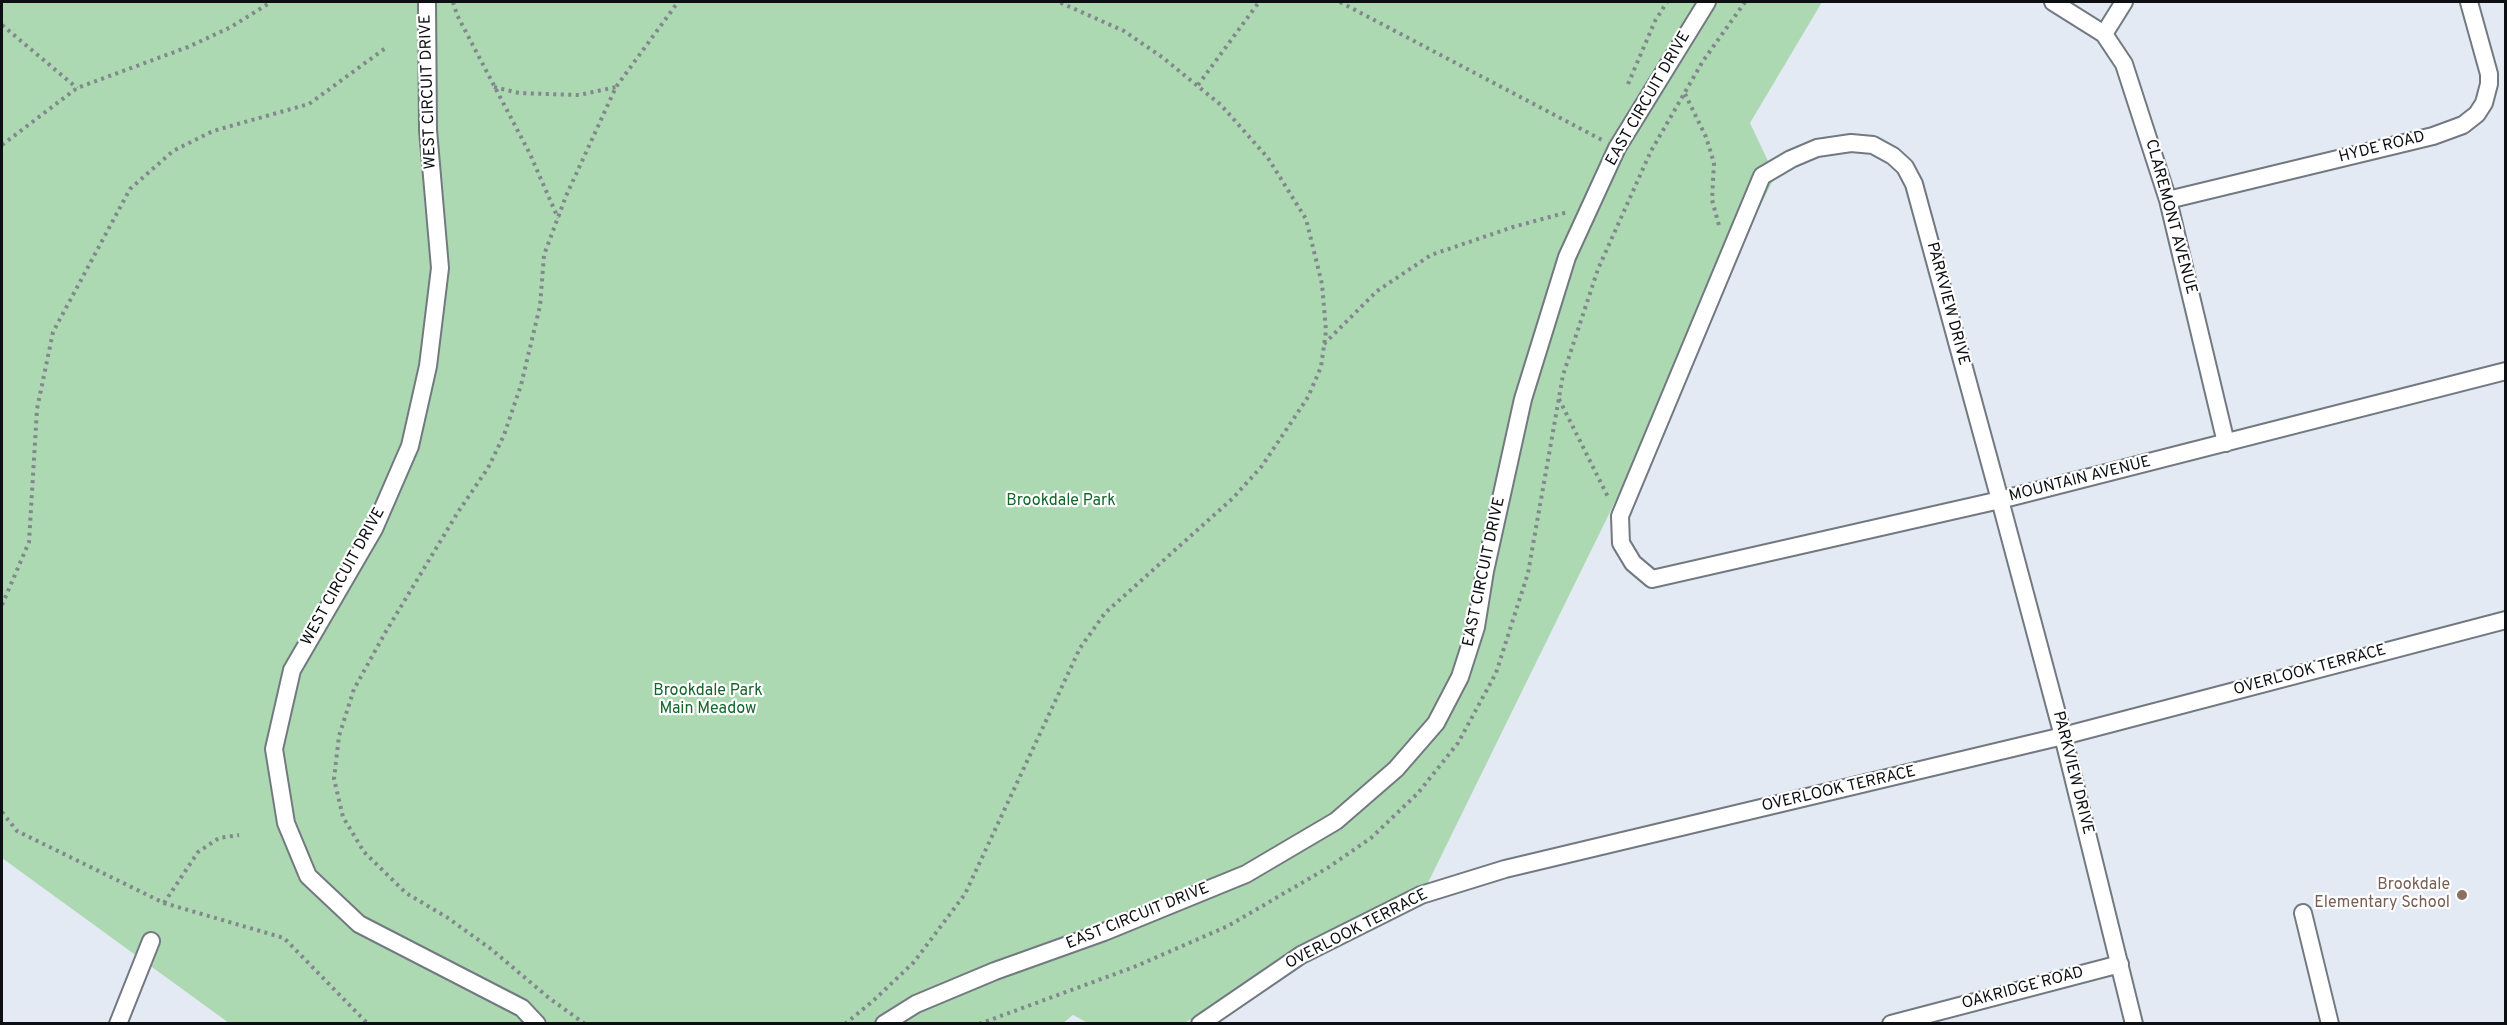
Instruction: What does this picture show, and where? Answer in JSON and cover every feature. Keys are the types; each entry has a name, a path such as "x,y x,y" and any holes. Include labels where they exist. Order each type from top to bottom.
{"street":[{"name":"WEST CIRCUIT DRIVE","path":"427,2 428,130 440,268 428,366 410,446 374,529 292,670 274,749 286,823 308,876 360,924 522,1008 537,1023"},
{"name":"EAST CIRCUIT DRIVE","path":"884,1023 916,1004 994,971 1104,932 1246,874 1336,821 1396,769 1437,723 1460,677 1476,627 1485,571 1523,399 1559,281 1617,148 1707,2"},
{"path":"2053,2 2104,34 2124,2"},
{"name":"HYDE ROAD","path":"2168,200 2433,136 2463,125 2477,114 2484,103 2489,84 2489,74 2469,2"},
{"name":"CLAREMONT AVENUE","path":"2104,34 2124,64 2168,200 2226,443"},
{"name":"PARKVIEW DRIVE","path":"1652,579 1633,563 1621,543 1620,516 1762,176 1791,159 1817,148 1851,143 1873,145 1893,156 1905,167 1914,184 2063,736 2134,1023"},
{"name":"MOUNTAIN AVENUE","path":"1652,579 2001,500 2505,372"},
{"name":"OVERLOOK TERRACE","path":"1200,1023 1301,955 1421,895 1505,869 2063,736 2505,620"},
{"path":"2303,913 2330,1023"},
{"path":"118,1023 151,941"},
{"name":"OAKRIDGE ROAD","path":"1891,1023 2120,964"}],"path":[{"path":"2,145 77,88 188,47 231,27 271,2"},
{"path":"453,2 457,15 530,154 558,218"},
{"path":"585,1023 549,998 483,943 448,918 406,893 364,852 343,817 334,779 339,736 354,689 391,623 488,468 504,435 523,374 540,306 544,255 558,218 616,87 678,2"},
{"path":"845,1023 873,1001 914,962 965,894 1080,648 1105,613 1233,498 1262,466 1308,397 1321,367 1326,331 1322,284 1306,219 1268,158 1221,105 1198,85 1124,31 1059,2"},
{"path":"1198,85 1259,2"},
{"path":"1340,2 1617,148"},
{"path":"1628,84 1655,21 1667,2"},
{"path":"979,1023 1134,967 1228,926 1329,867 1371,838 1418,793 1458,744 1496,673 1528,573 1558,398 1578,324 1598,269 1651,151 1703,61 1745,2"},
{"path":"2,25 77,88"},
{"path":"2,605 29,542 37,409 53,332 130,189 173,151 213,131 309,104 387,47"},
{"path":"494,87 519,93 579,95 616,87"},
{"path":"1684,93 1706,137 1714,163 1712,201 1725,240"},
{"path":"1324,344 1377,291 1431,255 1513,226 1560,213 1589,209"},
{"path":"1558,398 1608,498"},
{"path":"2,812 17,831 164,903 284,938 368,1023"},
{"path":"164,903 198,852 219,838 239,835"}],"green space":[{"name":"Brookdale Park","path":"2,2 1822,2 1750,123 1775,176 1417,905 1184,1023 1088,1023 1073,1015 1062,1024 229,1023 2,858"}],"place":[{"name":"Brookdale Elementary School","path":"2462,895"}],"park label":[{"name":"Brookdale Park Main Meadow","path":"708,701"}]}
